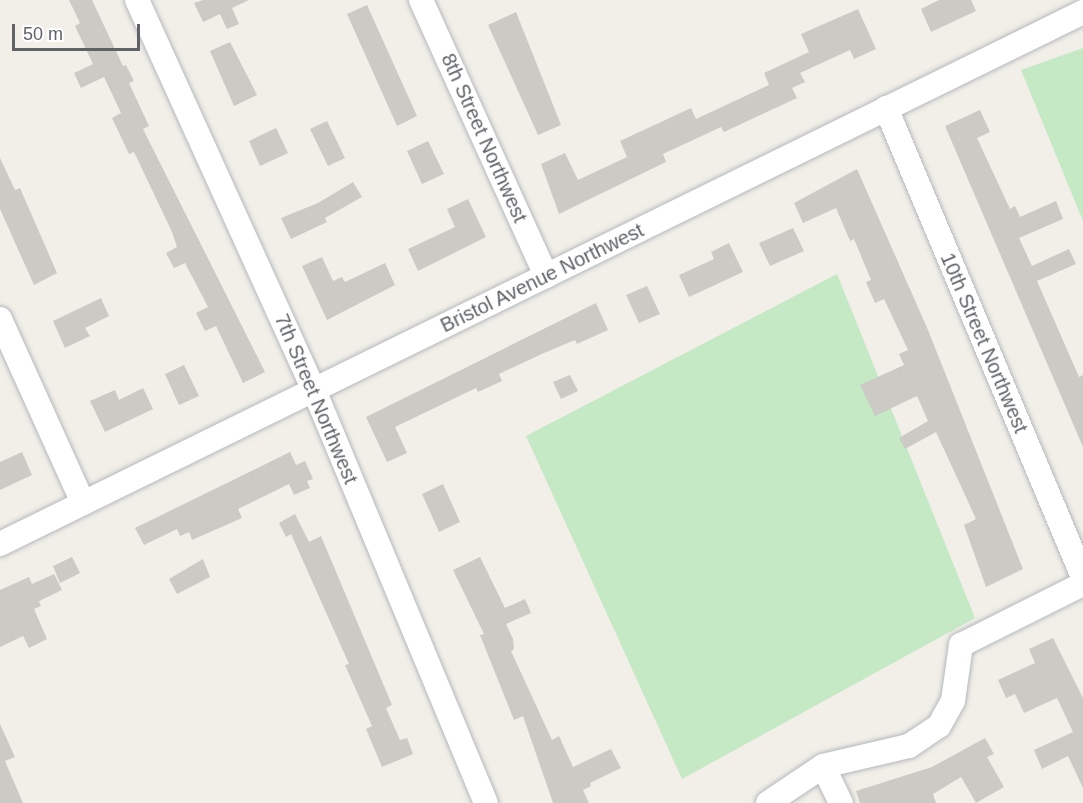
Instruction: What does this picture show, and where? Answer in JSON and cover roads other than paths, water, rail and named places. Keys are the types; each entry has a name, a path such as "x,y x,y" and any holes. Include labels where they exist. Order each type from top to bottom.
{"street":[{"name":"7th Street Northwest","path":"137,0 314,390 486,803"},
{"name":"8th Street Northwest","path":"421,0 546,276"},
{"name":"Bristol Avenue Northwest","path":"0,544 1083,12"},
{"name":"10th Street Northwest","path":"886,108 1083,578"},
{"path":"0,319 83,503"},
{"path":"768,803 824,766 909,746 939,726 953,701 961,645 1083,584"},
{"path":"824,766 842,803"}]}
